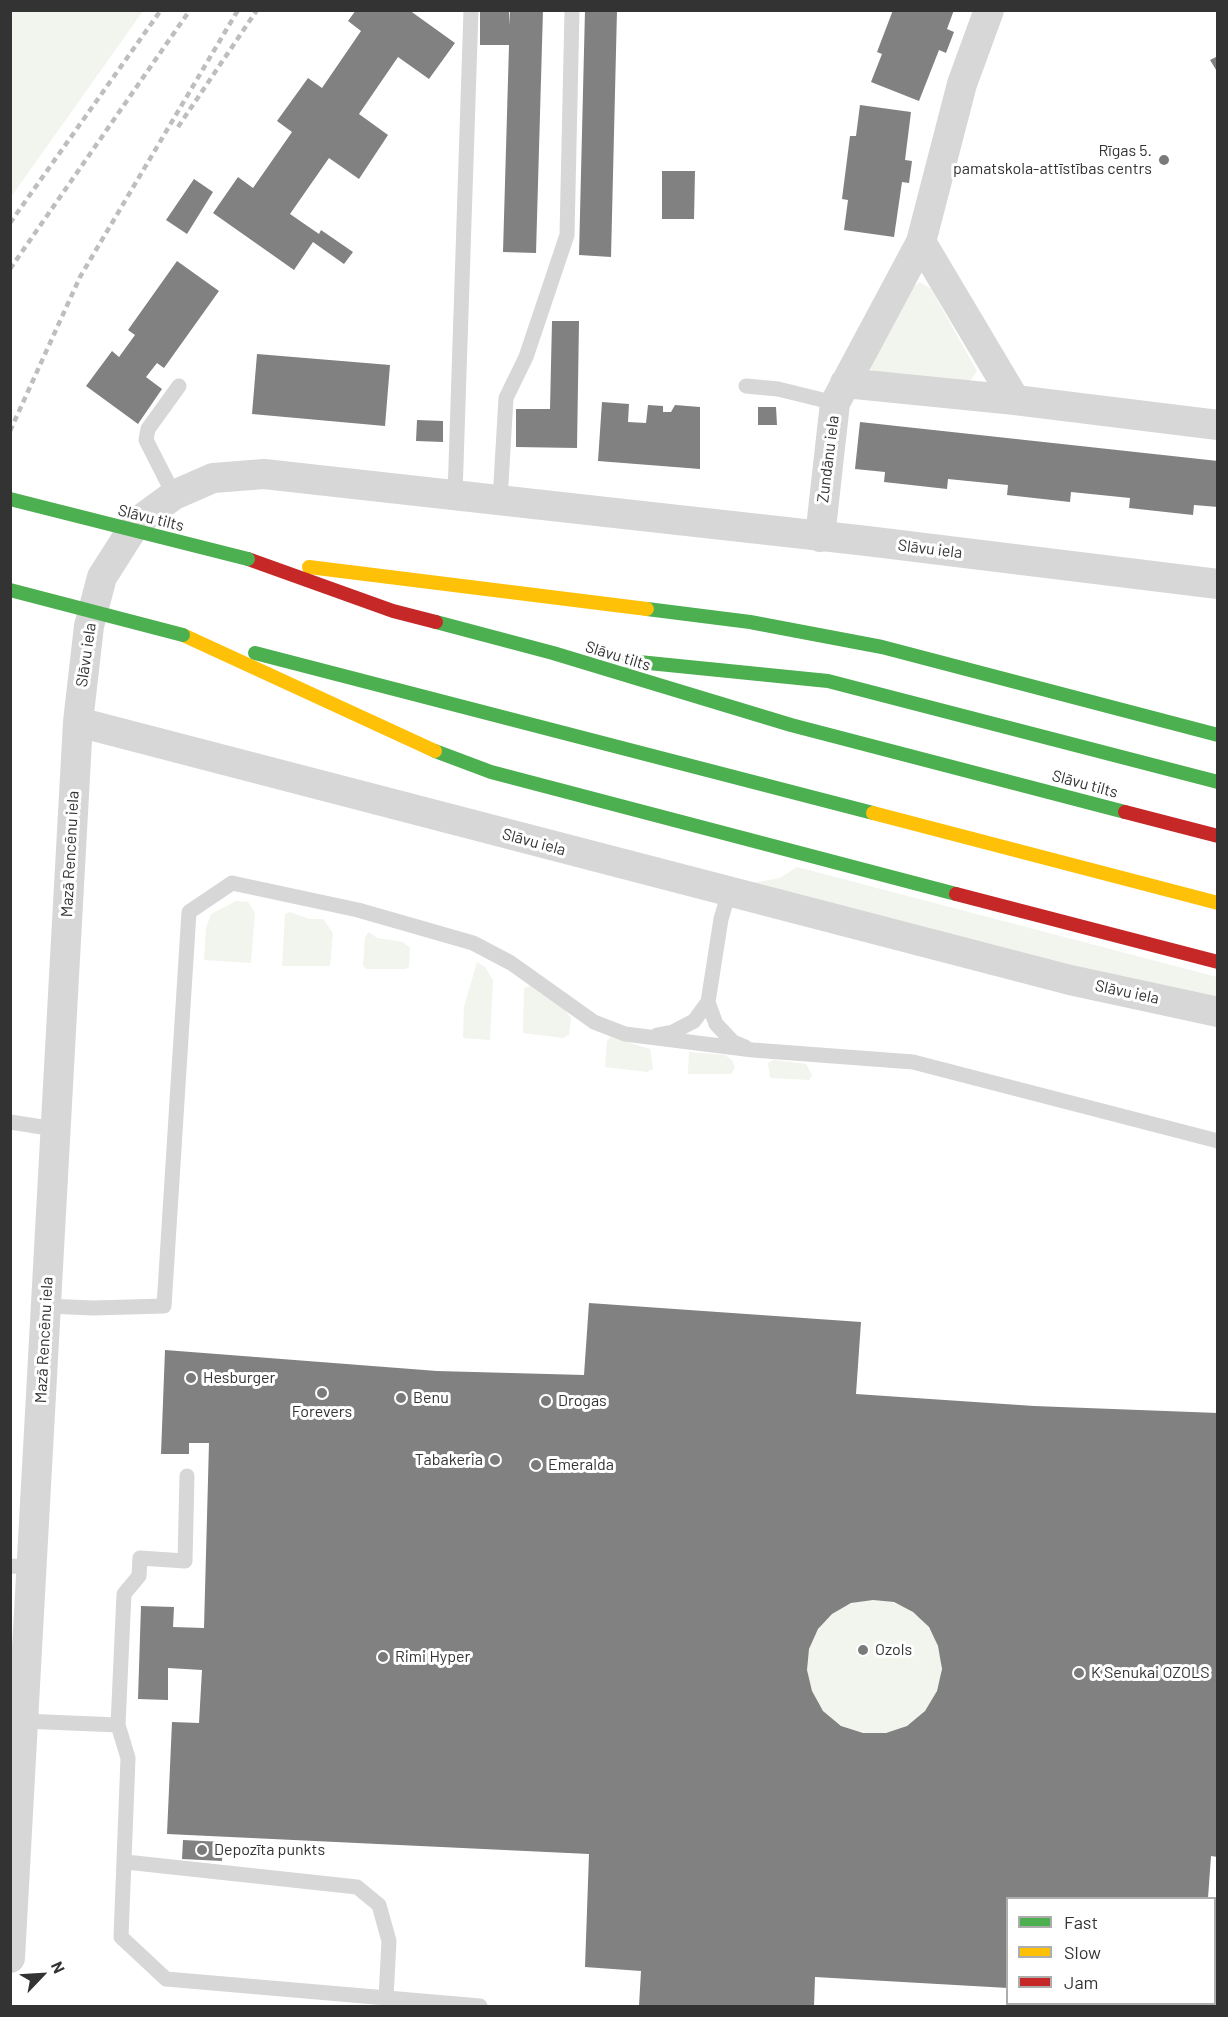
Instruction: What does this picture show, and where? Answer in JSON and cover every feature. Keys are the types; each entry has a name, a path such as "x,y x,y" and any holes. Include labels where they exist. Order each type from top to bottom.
{"highway":[{"name":"Slāvu tilts","path":"10,500 248,560 393,611 553,653 790,725 1218,836"},
{"path":"248,560 750,622 882,647 1218,735"},
{"path":"10,590 1218,903"},
{"path":"183,635 410,742 491,772 1218,962"},
{"path":"553,653 828,681 1218,782"}],"street":[{"path":"989,10 962,84 921,242 840,393 1015,400 1218,425"},
{"path":"921,242 1015,400"},
{"name":"Zundānu iela","path":"820,537 840,393"},
{"name":"Slāvu iela","path":"1218,584 264,474 213,478 174,495 136,522 102,577 89,626 78,722 1070,980 1218,1011"},
{"name":"Mazā Rencēnu iela","path":"10,1958 14,1817 24,1721 21,1567 47,1306 78,722"}],"lane":[{"path":"455,495 471,10"},
{"path":"500,500 506,398 526,357 567,235 572,10"},
{"path":"174,495 146,440 148,429 179,386"},
{"path":"746,386 840,393"},
{"path":"47,1306 164,1306 189,912 232,883 358,910 473,943 512,963 594,1022 607,1029 638,1038 753,1050 913,1062 1218,1141"},
{"path":"638,1038 673,1032 694,1021 708,1002 721,919 729,892"},
{"path":"708,1002 716,1024 733,1042 753,1050"},
{"path":"10,1122 55,1129"},
{"path":"187,1476 184,1561 140,1558 139,1576 124,1594 118,1725 128,1758 126,1862 121,1937 166,1979 480,2007"},
{"path":"24,1721 118,1725"},
{"path":"126,1862 357,1887 380,1905 388,1941 386,1998"}],"shaded area":[{"path":"10,11 143,11 11,197"},
{"path":"920,282 931,289 977,371 970,381 872,371 866,358 908,291"},
{"path":"797,867 1217,977 1217,999 1196,997 753,883 780,878"},
{"path":"236,901 248,902 255,913 251,963 204,960 206,928 211,914"},
{"path":"290,912 309,919 323,919 333,933 330,966 282,966 285,914"},
{"path":"369,932 377,938 403,942 410,948 409,967 405,969 367,969 363,966 365,937"},
{"path":"477,962 485,967 493,980 490,1040 463,1038 464,1007"},
{"path":"530,986 564,1009 571,1018 569,1035 563,1038 523,1033 524,988"},
{"path":"611,1037 650,1049 653,1069 647,1072 605,1067 607,1041"},
{"path":"689,1052 725,1055 732,1060 735,1068 731,1074 688,1074"},
{"path":"774,1060 806,1064 812,1075 809,1080 770,1078 768,1063"},
{"path":"874,1600 900,1605 921,1620 936,1641 941,1667 936,1693 921,1714 900,1729 874,1734 848,1729 827,1714 812,1693 807,1667 812,1641 827,1620 848,1605"}],"building":[{"path":"356,10 409,10 455,43 429,79 398,57 359,114 388,135 359,179 329,158 290,214 319,234 321,230 353,252 344,264 313,242 294,270 213,213 238,177 253,188 292,132 277,121 308,78 322,88 361,31 348,21"},
{"path":"480,10 509,10 510,26 510,10 543,10 536,253 503,252 509,45 480,45"},
{"path":"585,10 617,10 611,257 579,255"},
{"path":"893,10 954,10 947,29 954,32 946,53 939,50 919,101 871,82 882,54 877,52"},
{"path":"1218,56 1218,73 1210,60"},
{"path":"860,105 911,112 905,160 912,161 909,183 902,182 894,237 844,230 848,200 842,199 850,136 856,136"},
{"path":"662,171 695,171 694,219 662,219"},
{"path":"194,179 213,192 187,234 166,220"},
{"path":"177,261 219,291 164,368 157,363 146,377 162,389 138,424 86,386 112,351 119,357 135,335 128,330"},
{"path":"552,321 579,321 577,448 516,447 516,409 550,409"},
{"path":"257,354 390,365 385,426 252,414"},
{"path":"602,402 629,404 628,422 646,423 648,405 663,406 663,412 671,412 675,405 700,407 700,469 598,461"},
{"path":"758,407 776,407 777,425 758,425"},
{"path":"417,420 443,421 443,442 416,441"},
{"path":"860,422 1218,461 1218,507 1194,505 1193,515 1129,508 1130,498 1071,492 1070,502 1007,495 1008,485 948,479 947,489 884,482 885,472 855,469"},
{"path":"589,1303 861,1322 856,1394 1034,1406 1218,1413 1218,1857 1211,1856 1208,1897 1006,1897 1006,1988 815,1977 814,2006 639,2006 641,1971 585,1967 589,1854 167,1834 172,1722 199,1723 202,1670 168,1668 168,1700 138,1699 141,1606 174,1607 173,1627 204,1628 209,1443 189,1443 189,1454 161,1454 165,1350 437,1371 584,1375","holes":["873,1600 894,1602 913,1612 929,1627 938,1646 942,1669 937,1691 925,1711 907,1726 886,1733 863,1733 841,1726 823,1711 812,1691 807,1670 809,1649 818,1629 832,1614 851,1603"]},
{"name":"Depozīta punkts","path":"183,1840 223,1842 222,1861 182,1859"}],"railway":[{"path":"10,223 161,10"},
{"path":"10,269 190,10"},
{"path":"10,431 80,277 238,10"},
{"path":"178,127 257,10"}],"traffic: fast":[{"path":"10,499 248,559"},
{"path":"10,590 183,635"},
{"path":"647,609 750,622 882,647 1218,735"},
{"path":"436,622 553,653 791,725 1125,812"},
{"path":"255,653 873,813"},
{"path":"629,661 828,681 1218,782"},
{"path":"435,751 491,772 956,894"}],"traffic: slow":[{"path":"309,567 647,609"},
{"path":"183,635 435,751"},
{"path":"873,813 1218,903"}],"traffic: jam":[{"path":"248,559 393,611 436,622"},
{"path":"1125,812 1218,836"},
{"path":"956,894 1218,962"}],"place":[{"name":"Rīgas 5. pamatskola-attīstības centrs","path":"1164,160"},
{"name":"Hesburger","path":"191,1378"},
{"name":"Forevers","path":"322,1393"},
{"name":"Benu","path":"401,1398"},
{"name":"Drogas","path":"546,1401"},
{"name":"Tabakeria","path":"495,1460"},
{"name":"Emeralda","path":"536,1465"},
{"name":"Ozols","path":"863,1650"},
{"name":"Rimi Hyper","path":"383,1657"},
{"name":"K Senukai OZOLS","path":"1079,1673"},
{"name":"Depozīta punkts","path":"202,1850"}]}
